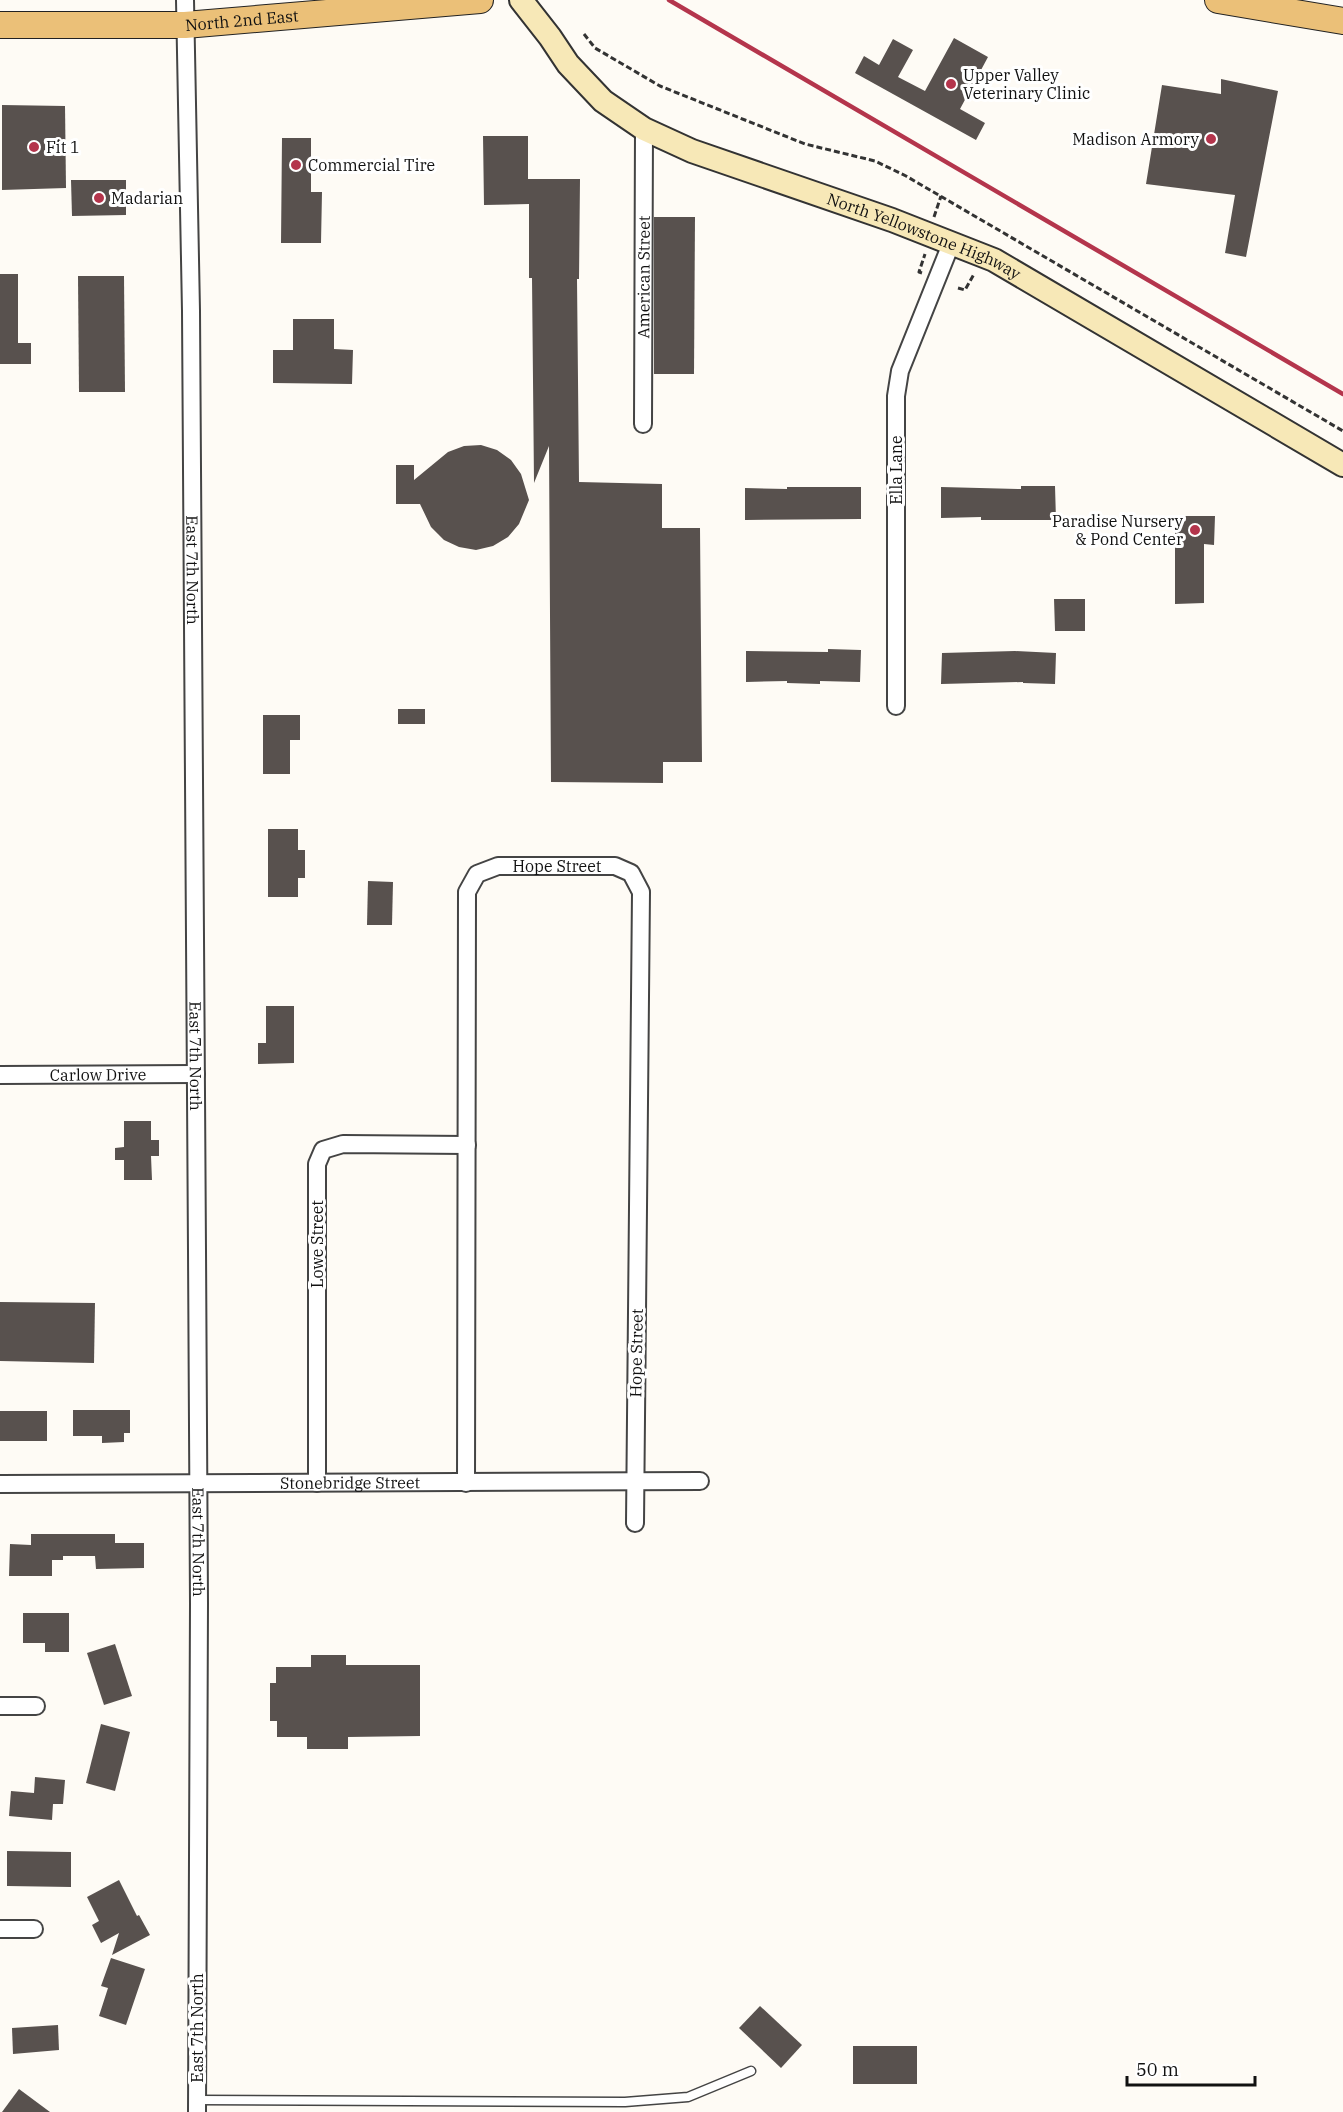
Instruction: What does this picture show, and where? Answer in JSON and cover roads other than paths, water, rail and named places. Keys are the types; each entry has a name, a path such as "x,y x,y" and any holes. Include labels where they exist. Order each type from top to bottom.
{"main road":[{"name":"North 2nd East","path":"0,25 185,13 480,0"},
{"name":"North Yellowstone Highway","path":"522,0 568,64 603,101 644,129 692,150 892,220 994,260 1343,465"},
{"path":"1218,0 1343,21"}],"street":[{"name":"East 7th North","path":"185,13 191,322 196,1074 197,2106"},
{"name":"American Street","path":"643,424 644,129"},
{"name":"Ella Lane","path":"896,706 896,396 900,371 951,244"},
{"name":"Hope Street","path":"466,1483 467,892 477,874 498,867 615,867 631,873 641,892 635,1524"},
{"name":"Carlow Drive","path":"0,1075 196,1074"},
{"name":"Lowe Street","path":"317,1484 317,1164 323,1150 343,1144 467,1145"},
{"name":"Stonebridge Street","path":"0,1484 700,1481"},
{"path":"0,1706 36,1706"},
{"path":"0,1929 34,1929"}],"lane":[{"path":"197,2106 665,2100 688,2097 751,2071"}],"railway":[{"path":"669,0 1343,394"}],"place":[{"name":"Upper Valley Veterinary Clinic","path":"951,84"},
{"name":"Madison Armory","path":"1211,139"},
{"name":"Fit 1","path":"34,147"},
{"name":"Commercial Tire","path":"296,165"},
{"name":"Madarian","path":"99,198"},
{"name":"Paradise Nursery & Pond Center","path":"1195,530"}]}
